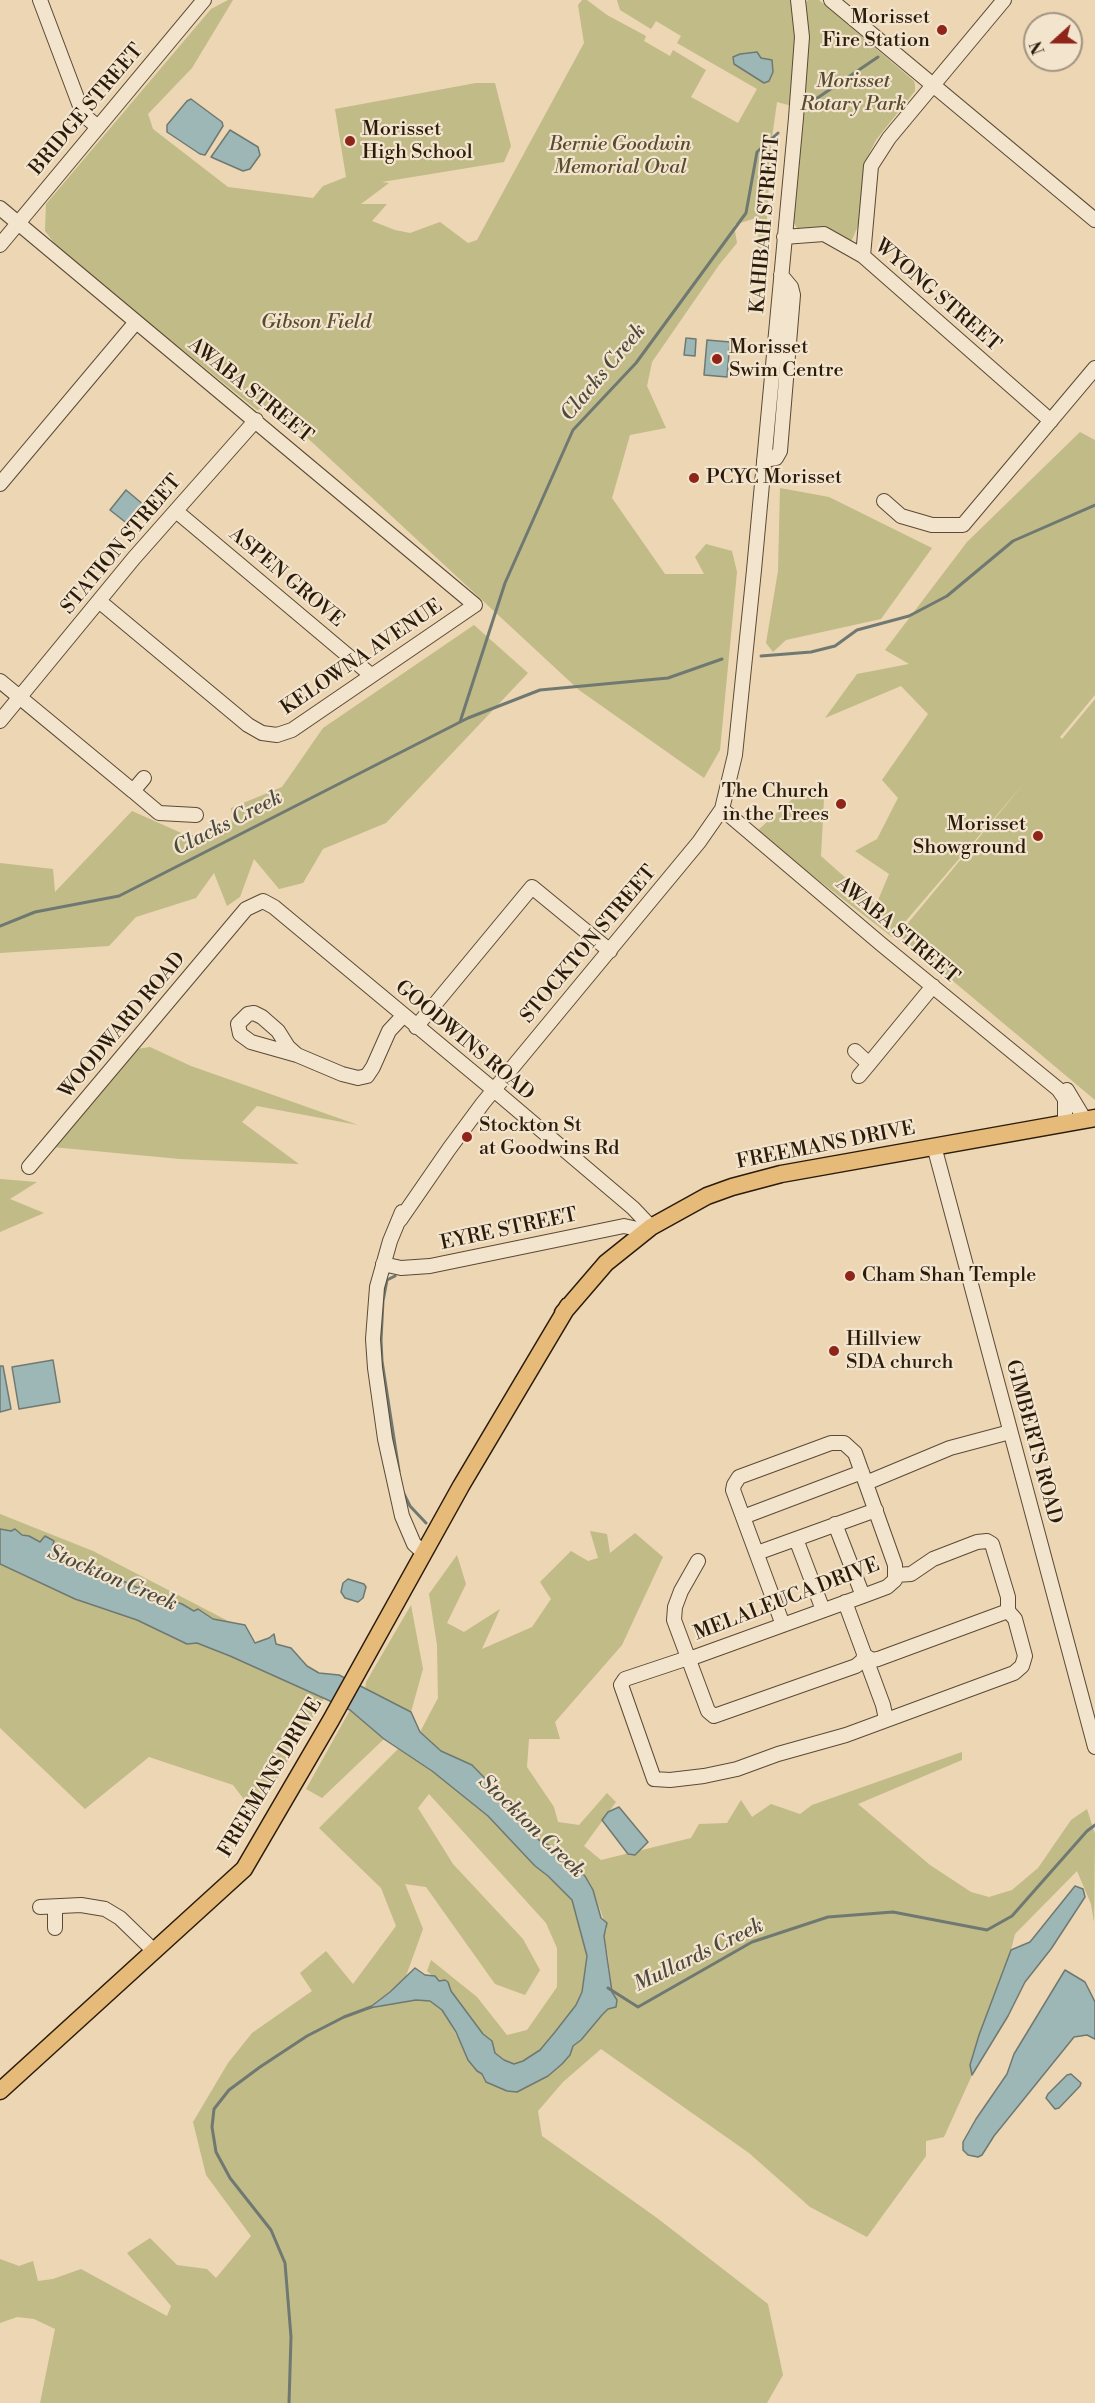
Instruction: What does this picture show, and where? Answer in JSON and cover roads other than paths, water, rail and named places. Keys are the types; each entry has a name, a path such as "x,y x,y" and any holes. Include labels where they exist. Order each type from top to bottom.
{"main road":[{"name":"FREEMANS DRIVE","path":"0,2091 244,1869 331,1720 424,1553 519,1375 568,1306 606,1263 646,1231 707,1196 754,1180 1090,1119"}],"street":[{"path":"40,0 80,106 87,117 99,127"},
{"name":"BRIDGE STREET","path":"0,245 204,0"},
{"name":"KAHIBAH STREET","path":"722,809 735,755 764,460 802,37 798,0"},
{"path":"831,0 1095,220"},
{"path":"863,256 871,166 889,138 1004,0"},
{"name":"AWABA STREET","path":"0,208 475,605"},
{"name":"WYONG STREET","path":"784,237 824,234 863,256 1051,421"},
{"path":"0,484 136,322"},
{"path":"884,501 901,516 932,525 963,525 1095,368"},
{"name":"STATION STREET","path":"0,721 99,601 256,420"},
{"name":"ASPEN GROVE","path":"176,511 371,675"},
{"name":"KELOWNA AVENUE","path":"99,601 248,726 262,733 277,735 292,730 475,605"},
{"path":"0,681 159,813 196,815"},
{"path":"133,792 144,778"},
{"name":"AWABA STREET","path":"722,809 1049,1081 1065,1099 1065,1123"},
{"name":"STOCKTON STREET","path":"424,1553 414,1544 402,1516 378,1397 373,1339 374,1306 383,1264 400,1220 483,1103 699,842 722,809"},
{"path":"416,1027 532,887 610,951"},
{"name":"GOODWINS ROAD","path":"246,909 263,901 274,907 633,1208 646,1231"},
{"name":"WOODWARD ROAD","path":"29,1167 246,909"},
{"path":"859,1076 933,986"},
{"path":"297,1055 342,1074 358,1078 367,1076 389,1031 402,1016"},
{"path":"855,1051 869,1064"},
{"name":"AWABA STREET","path":"1049,1081 1070,1092 1076,1108 1090,1119"},
{"name":"GIMBERTS ROAD","path":"934,1146 1095,1747"},
{"name":"EYRE STREET","path":"383,1264 401,1268 430,1266 624,1226 646,1231"},
{"path":"743,1517 950,1448 1010,1432"},
{"path":"783,1625 733,1490 739,1477 831,1443 844,1443 853,1449 895,1565 896,1575"},
{"path":"757,1553 876,1510"},
{"path":"836,1524 862,1596"},
{"path":"796,1539 823,1610"},
{"name":"MELALEUCA DRIVE","path":"886,1719 846,1735 721,1773 670,1780 654,1779 621,1685 625,1679 689,1659 887,1587 895,1580 896,1575 911,1574 933,1559 987,1541 995,1548 1008,1597 1008,1611"},
{"path":"698,1561 681,1591 674,1615 708,1711 714,1716 856,1666 864,1655"},
{"path":"844,1602 864,1655 883,1705 886,1719 1014,1673 1022,1666 1024,1656 1015,1620 1008,1611 878,1659 872,1660 864,1655"},
{"path":"40,1907 81,1905 105,1909 120,1918 154,1951"},
{"path":"55,1907 55,1928"}],"water":[{"path":"757,52 761,58 772,60 773,72 769,81 764,83 734,64 733,57"},
{"path":"191,99 222,122 223,126 205,155 167,132 167,125"},
{"path":"230,130 258,147 260,155 250,169 243,171 211,157"},
{"path":"686,338 696,339 695,356 684,355"},
{"name":"Morisset Swim Centre","path":"707,340 730,342 727,377 704,375"},
{"path":"126,490 145,506 129,525 110,510"},
{"path":"53,1360 60,1402 19,1409 12,1367"},
{"path":"0,1366 3,1366 11,1409 0,1412"},
{"name":"Stockton Creek","path":"0,1529 11,1531 15,1529 22,1535 40,1542 45,1536 54,1541 52,1548 70,1561 86,1566 89,1570 100,1568 103,1578 109,1585 121,1580 138,1588 144,1583 147,1594 163,1603 173,1601 194,1611 198,1609 213,1619 245,1625 255,1643 274,1634 276,1644 291,1648 307,1666 319,1673 339,1675 411,1712 420,1732 441,1751 472,1765 512,1806 539,1840 550,1846 585,1876 593,1890 601,1918 607,1923 604,1936 612,1992 617,2000 616,2007 608,2009 602,2015 573,2046 570,2055 562,2064 548,2076 517,2092 507,2091 486,2082 482,2074 468,2060 456,2032 442,2010 430,2001 416,2000 369,2008 415,1968 425,1975 435,1976 439,1981 448,1982 451,1991 483,2034 492,2041 495,2053 514,2064 523,2061 540,2050 576,2005 582,1992 587,1956 572,1900 535,1866 488,1816 432,1771 384,1739 350,1710 230,1656 197,1643 187,1644 137,1620 75,1599 0,1564"},
{"path":"348,1579 364,1584 366,1587 363,1598 358,1602 345,1598 341,1592 343,1583"},
{"path":"619,1807 648,1842 635,1855 628,1854 602,1820 608,1812"},
{"path":"1075,1886 1083,1889 1085,1897 1051,1949 1025,1982 1008,2016 972,2075 970,2065 979,2035 1011,1950 1030,1942"},
{"path":"1065,1970 1085,1982 1095,2002 1095,2039 1087,2035 1074,2037 994,2136 982,2155 978,2157 968,2155 963,2150 963,2142 1007,2074 1014,2054"},
{"path":"1071,2074 1081,2083 1080,2086 1059,2108 1055,2109 1046,2098 1067,2075"}],"waterway":[{"name":"Clacks Creek","path":"807,105 878,57"},
{"name":"Clacks Creek","path":"460,722 505,583 573,430 636,363 746,213 757,152 778,133"},
{"name":"Clacks Creek","path":"761,656 811,652 835,646 857,630 909,616 947,596 1013,541 1095,505"},
{"name":"Clacks Creek","path":"0,926 35,912 119,896 468,718 540,690 668,678 722,659"},
{"path":"395,1276 387,1280 383,1301 381,1340 382,1361 399,1471"},
{"path":"403,1492 410,1506 426,1523"},
{"name":"Mullards Creek","path":"608,1988 638,2007 752,1942 828,1917 893,1912 987,1930 1012,1916 1087,1831 1095,1825"},
{"name":"Stockton Creek","path":"289,2403 291,2337 285,2263 271,2230 230,2178 216,2152 212,2127 214,2109 229,2090 307,2036 344,2017 371,2007"}],"place":[{"name":"Morisset Fire Station","path":"942,30"},
{"name":"Morisset High School","path":"350,141"},
{"name":"Morisset Swim Centre","path":"717,359"},
{"name":"PCYC Morisset","path":"694,478"},
{"name":"The Church in the Trees","path":"841,804"},
{"name":"Morisset Showground","path":"1038,836"},
{"name":"Stockton St at Goodwins Rd","path":"467,1137"},
{"name":"Cham Shan Temple","path":"850,1276"},
{"name":"Hillview SDA church","path":"834,1351"}],"park label":[{"name":"Morisset Rotary Park","path":"853,94"},
{"name":"Bernie Goodwin Memorial Oval","path":"620,156"},
{"name":"Gibson Field","path":"316,323"}]}
